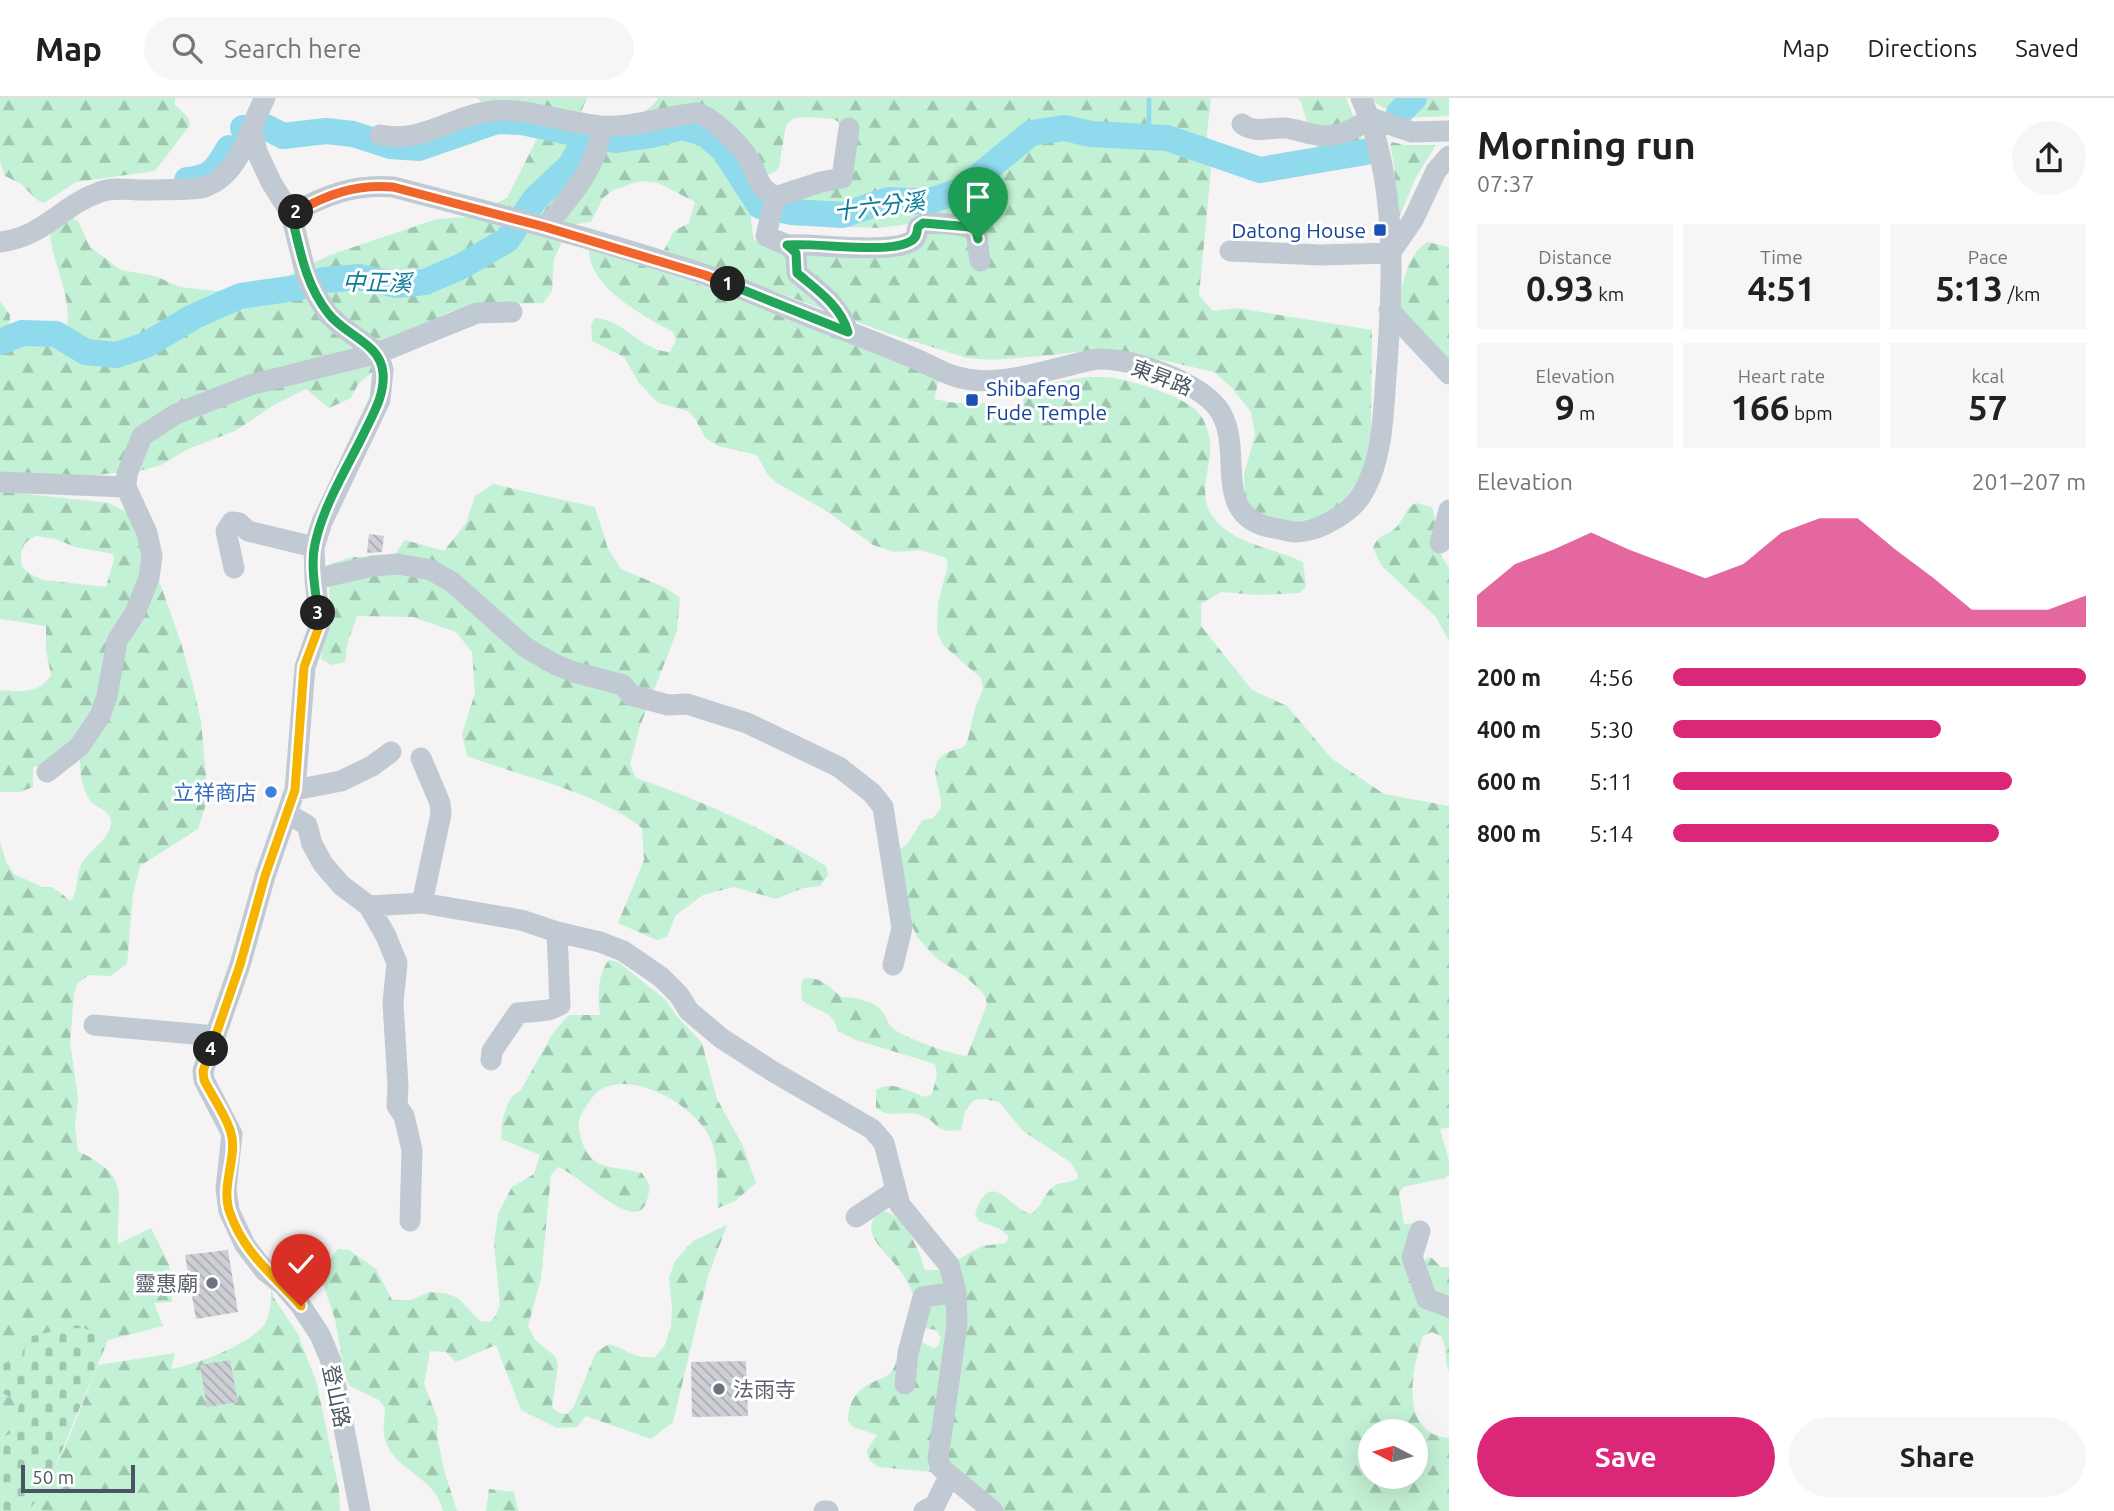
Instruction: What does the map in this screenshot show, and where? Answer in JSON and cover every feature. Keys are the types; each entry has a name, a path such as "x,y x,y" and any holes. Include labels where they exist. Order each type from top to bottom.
{"street":[{"name":"東昇路","path":"291,214 349,188 370,185 393,187 545,227 705,275 953,376 988,381 1023,377 1100,359 1140,365 1189,385 1208,397 1222,414 1228,434 1233,493 1239,508 1249,519 1264,527 1297,532 1346,514 1364,493 1379,455 1389,310 1387,190 1371,118 1361,98"},
{"path":"380,135 398,138 417,135 491,111 535,113 601,126 652,122 697,113 715,122 749,159 762,189 775,197 842,178 849,128"},
{"path":"259,113 257,152 291,214 310,283 334,320 378,353"},
{"path":"0,242 40,230 73,206 104,190 206,187 233,165 259,113"},
{"path":"1242,124 1250,130 1286,128 1321,136 1340,134 1371,118 1412,132 1449,131"},
{"path":"545,227 577,189 601,138 601,126"},
{"path":"1230,251 1320,255 1390,253 1413,220 1436,170 1449,156"},
{"path":"775,197 766,236 787,245 796,253 797,273 844,317 848,332"},
{"path":"787,245 835,248 899,245 912,241 916,237 918,227 923,223 970,227 976,231 980,261"},
{"path":"1389,310 1449,374"},
{"path":"47,772 79,747 100,716 107,695 117,641 135,613 149,578 152,556 147,533 126,487 127,474 142,436 176,414 250,385 378,353 477,313 512,312"},
{"name":"登山路","path":"360,1511 331,1361 320,1335 301,1306 283,1285 265,1271 246,1245 229,1211 226,1189 232,1134 204,1080 203,1071 240,965 265,876 295,790 304,667 320,624 314,547 322,522 380,400 383,370 378,353"},
{"path":"0,482 126,487"},
{"path":"1440,542 1449,510"},
{"path":"234,568 226,531 232,522 239,523 248,531 314,547"},
{"path":"315,579 385,565 398,564 431,570 452,582 524,647 556,665 623,685 631,695 668,705 687,704 747,723 839,767 872,793 883,807 902,928 893,965"},
{"path":"295,790 341,781 372,766 391,752"},
{"path":"421,758 440,803 441,814 422,903"},
{"path":"288,814 307,825 312,844 323,864 341,885 369,906 397,963 393,1003 397,1106 404,1116 412,1150 410,1222"},
{"path":"369,906 422,903 521,920 623,951 661,977 679,995 689,1011 721,1038 872,1129 884,1143 900,1205 949,1265 956,1292 957,1325 937,1458 949,1477 993,1511"},
{"path":"491,1060 492,1051 518,1013 549,1010 560,1005 558,932"},
{"path":"94,1025 216,1036"},
{"path":"856,1217 895,1191"},
{"path":"1420,1231 1412,1257 1427,1299 1449,1307"},
{"path":"905,1384 908,1353 923,1297 956,1292"},
{"path":"924,1511 935,1506 949,1477"}],"green space":[{"path":"0,98 175,98 175,105 188,117 190,125 155,171 76,182 44,203 37,200 21,184 5,176 0,162"},
{"path":"477,98 587,98 581,112 579,129 634,116 653,105 658,98 1211,98 1207,134 1211,170 1199,295 1213,311 1237,308 1372,330 1371,432 1360,487 1344,506 1321,516 1296,522 1272,521 1254,512 1245,497 1244,474 1255,435 1251,412 1232,388 1214,372 1122,351 1099,349 992,360 967,358 890,334 664,250 674,231 689,223 695,202 658,183 640,181 613,190 603,198 591,222 570,225 554,259 552,291 543,303 477,305 449,312 427,324 410,352 385,362 358,384 351,398 329,408 306,389 274,405 235,431 188,449 161,465 143,470 66,478 0,472 0,301 10,315 9,331 35,322 57,329 67,328 67,303 50,232 70,217 78,221 90,247 121,270 155,276 180,287 216,291 275,282 330,255 437,219 468,217 507,198 541,131 491,111","holes":["794,118 833,119 839,122 843,134 835,175 790,180 782,195 783,222 792,225 878,228 909,224 906,238 764,246 754,240 751,206 760,182 779,167 786,125"]},
{"path":"1297,98 1346,98 1363,140 1361,145 1331,150 1318,149 1312,139 1301,102"},
{"path":"1368,98 1449,98 1449,116 1401,118"},
{"path":"1392,142 1405,145 1436,145 1415,179 1400,216 1390,145"},
{"path":"1427,242 1449,247 1449,363 1398,309 1409,263"},
{"path":"589,250 678,277 766,309 939,379 934,399 955,403 988,403 995,419 1024,411 1023,391 1072,379 1112,378 1166,393 1197,411 1205,424 1210,450 1205,490 1208,509 1214,518 1233,535 1303,562 1306,586 1300,593 1258,595 1221,592 1201,604 1201,626 1252,690 1287,706 1332,759 1384,794 1449,806 1449,1127 1440,1129 1449,1161 1449,1174 1445,1178 1403,1187 1399,1193 1404,1224 1416,1223 1420,1251 1425,1261 1432,1258 1441,1267 1449,1267 1449,1372 1441,1336 1432,1332 1423,1336 1413,1381 1415,1413 1418,1419 1358,1419 1358,1489 1428,1489 1428,1430 1449,1438 1449,1511 988,1511 945,1473 877,1467 869,1459 867,1450 877,1435 853,1427 848,1421 854,1397 867,1385 886,1377 892,1371 901,1339 908,1336 934,1348 938,1346 941,1338 936,1330 924,1328 906,1279 872,1234 871,1226 876,1215 879,1212 887,1212 900,1221 920,1254 925,1270 940,1270 982,1246 1006,1243 1009,1237 1000,1229 979,1221 975,1214 981,1200 988,1193 994,1191 1001,1194 1031,1214 1054,1186 1077,1179 1078,1174 1070,1162 1023,1131 999,1102 974,1100 965,1111 961,1130 952,1131 941,1129 920,1115 892,1114 876,1108 876,1090 882,1087 900,1088 925,1097 932,1094 937,1075 935,1064 856,1040 838,1031 828,1014 802,1000 803,979 820,980 842,997 875,1005 883,1012 891,1026 902,1034 930,1046 967,1056 987,1004 984,994 966,977 937,959 917,937 907,913 896,852 907,844 923,820 933,818 941,808 935,770 937,763 941,757 964,747 983,689 981,678 943,645 937,631 938,603 948,565 946,558 921,550 895,552 873,545 828,512 777,483 767,474 757,455 718,446 705,438 688,411 658,403 639,383 624,357 592,341 591,324 595,318 606,320 650,347 670,352 676,340 673,332 620,299 598,277 591,264"},
{"path":"493,484 595,507 608,549 621,569 666,588 680,598 677,631 640,726 630,764 636,778 733,817 804,853 826,866 828,875 820,886 803,888 776,899 734,887 703,895 676,915 667,937 657,940 618,923 644,860 642,828 624,815 582,795 467,756 462,734 475,693 472,652 456,632 413,617 357,616 347,645 345,662 332,665 321,659 329,600 330,564 352,557 394,556 405,540 444,551 466,523 475,496"},
{"path":"0,491 109,503 128,513 161,586 193,685 201,721 208,798 198,829 140,866 133,894 127,964 110,976 88,975 78,983 74,994 70,1042 78,1098 75,1127 78,1151 107,1170 118,1188 118,1244 151,1228 169,1264 172,1302 154,1303 163,1326 108,1340 77,1325 22,1356 0,1365 0,841 6,862 14,874 42,887 52,887 71,901 81,865 104,839 111,821 108,814 91,802 87,794 80,757 33,767 33,787 20,792 0,792 0,690 35,689 51,675 46,650 46,626 0,619","holes":["36,536 56,539 75,547 113,554 106,587 44,580 22,567 21,552 27,541"]},
{"path":"1416,503 1432,507 1439,547 1449,567 1449,641 1436,617 1381,565 1373,548 1378,539 1395,528"},
{"path":"609,960 618,962 666,1000 702,1043 717,1099 743,1146 756,1183 735,1201 718,1208 714,1150 705,1130 695,1117 666,1096 632,1085 616,1084 595,1094 579,1121 584,1147 590,1157 600,1164 642,1173 650,1186 647,1200 639,1211 631,1212 610,1202 558,1167 551,1175 541,1278 528,1326 536,1341 555,1356 558,1365 552,1407 559,1413 567,1414 574,1406 596,1352 609,1344 636,1355 655,1357 665,1345 671,1326 669,1278 675,1261 693,1241 727,1225 708,1276 673,1422 651,1439 586,1416 577,1427 557,1428 521,1410 496,1345 456,1362 446,1352 430,1351 424,1384 438,1420 437,1436 444,1470 457,1511 443,1511 431,1488 403,1465 388,1447 384,1435 385,1408 379,1400 350,1386 345,1376 335,1319 323,1284 325,1265 338,1249 349,1250 376,1269 392,1300 411,1300 429,1292 445,1293 458,1298 480,1321 490,1322 500,1305 494,1243 498,1214 512,1187 534,1174 540,1155 501,1139 505,1111 511,1099 521,1090 553,1033 569,1015 600,1015 600,979"},
{"path":"271,1288 274,1298 298,1334 317,1384 339,1490 340,1511 25,1511 35,1502 56,1467 98,1365 175,1353 171,1369 221,1353 247,1340 264,1325 271,1302"},
{"path":"77,1325 108,1340 50,1479 31,1508 25,1511 0,1511 0,1439 12,1433 20,1402 0,1392 0,1365 22,1356 29,1337"},
{"path":"0,1392 20,1402 12,1433 0,1439"},
{"path":"489,1489 514,1492 518,1511 486,1511"}],"building":[{"path":"369,534 384,536 382,552 367,553"},
{"name":"靈惠廟","path":"228,1250 238,1312 196,1319 185,1255"},
{"path":"230,1360 238,1402 207,1407 200,1365"},
{"name":"法雨寺","path":"746,1361 748,1416 692,1417 691,1362"}],"waterway":[{"path":"1149,98 1149,137"},
{"name":"十六分溪","path":"1399,113 1414,98"},
{"name":"十六分溪","path":"243,128 266,127 283,136 326,131 353,134 390,146 419,148 497,121 522,122 617,140 682,127 704,133 723,149 760,206 792,212 843,215 888,200 927,202 962,190 1031,133 1064,128 1091,134 1167,138 1260,170 1366,152"},
{"name":"中正溪","path":"0,342 22,333 56,334 86,352 117,355 146,345 193,317 240,296 296,288 324,280 359,277 397,285 425,282 462,266 507,240 535,199 570,166 588,136"},
{"name":"十六分溪","path":"187,180 203,177 213,171 229,148"}],"place":[{"name":"Datong House","path":"1380,230"},
{"name":"Shibafeng Fude Temple","path":"972,400"},
{"name":"立祥商店","path":"271,792"},
{"name":"靈惠廟","path":"212,1283"},
{"name":"法雨寺","path":"719,1389"}],"route":[{"path":"301,1306 283,1285 265,1271 246,1245 229,1211 226,1189 232,1134 204,1080 203,1071 240,965 265,876 295,790 304,667 320,624 314,547 322,522 380,400 384,382 378,353 328,314 313,290 306,275 291,214 349,188 370,185 393,187 507,216 705,275 848,332 844,317 797,273 796,253 787,245 835,248 899,245 912,241 916,237 918,227 923,223 970,227 976,231 978,239"}]}
